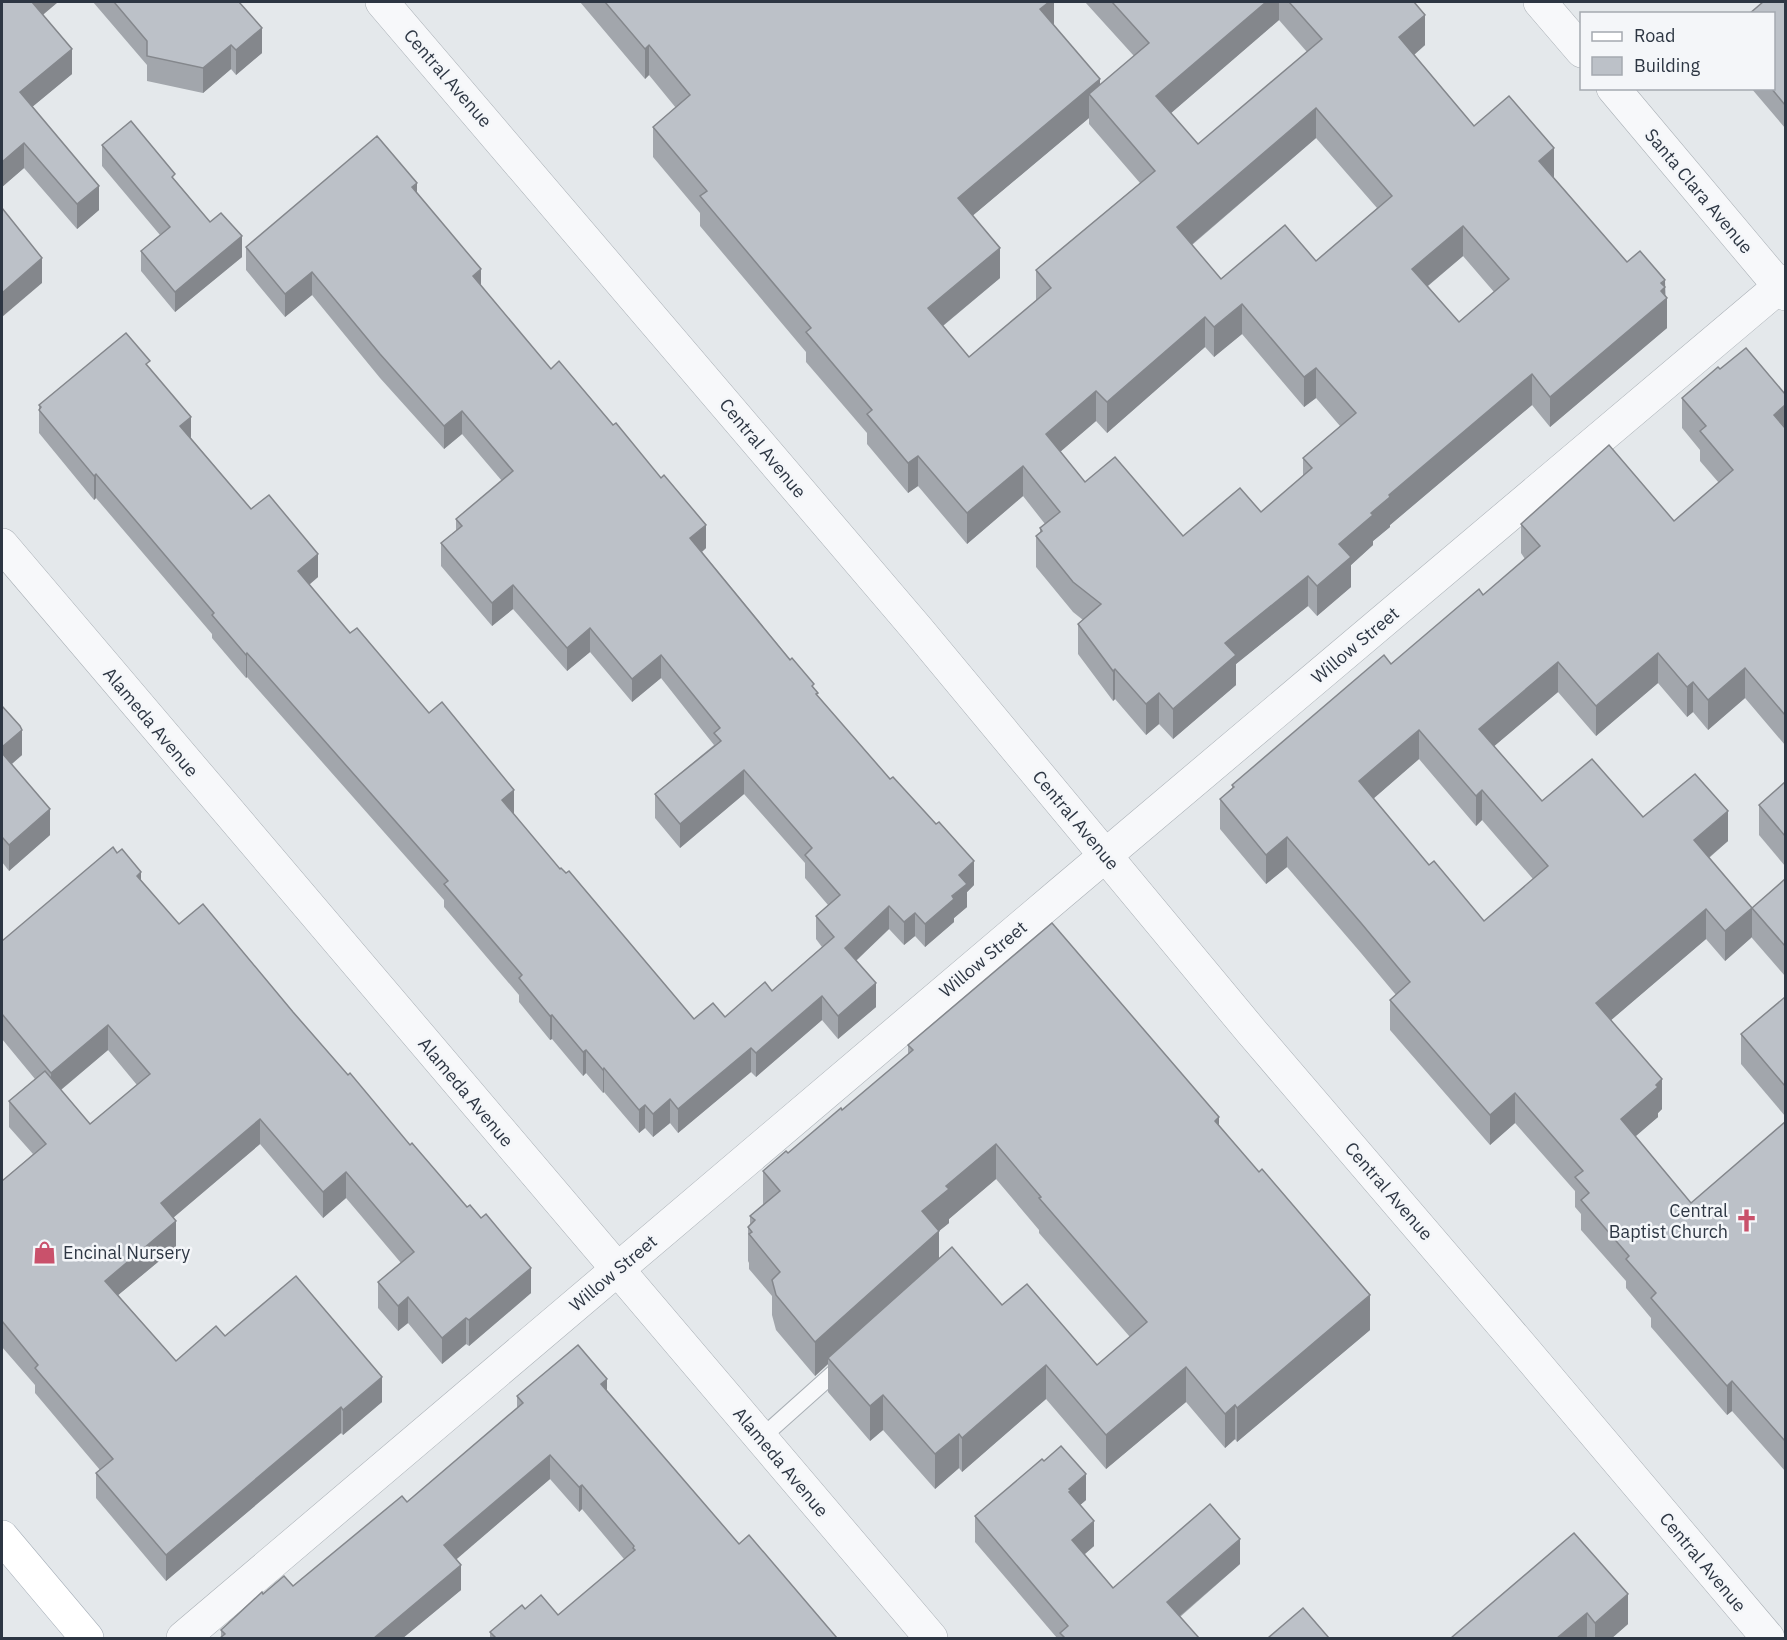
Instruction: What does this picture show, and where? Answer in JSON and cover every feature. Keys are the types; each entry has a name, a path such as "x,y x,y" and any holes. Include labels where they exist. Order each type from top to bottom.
{"main road":[{"path":"2,1537 87,1638"}],"street":[{"name":"Central Avenue","path":"382,2 918,630 1251,1031 1768,1638"},
{"path":"1540,2 1580,50"},
{"name":"Santa Clara Avenue","path":"1615,90 1783,287"},
{"name":"Willow Street","path":"183,1638 1105,855 1783,287"},
{"name":"Alameda Avenue","path":"2,546 931,1638"}],"lane":[{"path":"761,1438 857,1353"}],"building":[{"path":"2,2 32,2 72,49 20,92 99,186 77,204 24,143 2,162"},
{"path":"114,2 239,2 262,28 236,50 231,45 203,68 147,56 147,41"},
{"path":"605,2 1049,2 1040,9 1100,79 958,198 1000,248 928,308 969,357 1051,288 1036,270 1155,171 1089,94 1149,43 1112,2 1266,2 1156,96 1198,144 1322,39 1289,2 1414,2 1425,15 1399,37 1474,126 1509,96 1554,148 1539,161 1627,262 1640,251 1665,280 1661,283 1665,287 1661,291 1667,298 1550,397 1532,374 1389,495 1390,497 1371,513 1373,515 1339,544 1351,557 1317,586 1308,576 1225,643 1236,655 1173,709 1159,693 1146,704 1115,669 1113,671 1078,624 1101,604 1073,582 1036,536 1042,531 1040,528 1060,512 1023,466 967,513 918,456 908,463 867,414 872,410 806,332 811,328 700,196 707,191 653,127 690,95 649,45 645,49","holes":["1316,108 1392,196 1316,261 1285,225 1221,279 1177,227","1463,226 1509,279 1459,322 1412,269","1242,304 1304,377 1316,368 1356,413 1303,458 1312,468 1261,512 1240,488 1183,536 1115,457 1085,482 1046,434 1096,391 1107,402 1205,317 1214,327"]},
{"path":"1763,2 1785,2 1785,105 1773,90 1775,90 1775,12 1751,12"},
{"path":"131,121 175,174 172,177 210,222 221,213 242,236 175,292 141,251 170,227 102,145"},
{"path":"377,136 417,183 412,187 481,269 473,276 551,369 559,361 613,425 616,423 661,478 664,475 706,525 690,538 790,660 792,658 814,684 812,686 818,693 816,694 890,779 893,777 936,824 939,822 974,861 959,875 967,884 952,896 954,899 925,924 915,913 904,922 889,906 845,948 876,983 838,1016 822,996 756,1053 751,1048 678,1109 670,1099 653,1114 645,1105 639,1110 604,1068 603,1070 586,1050 583,1052 552,1015 550,1016 519,978 522,975 444,884 448,881 247,653 246,655 212,615 214,613 39,410 41,407 39,405 126,333 150,361 146,364 191,417 180,426 251,509 269,495 318,554 298,571 350,633 357,628 429,713 442,702 514,790 502,800 560,869 566,873 569,871 694,1019 713,1003 725,1017 765,982 772,991 834,937 816,916 840,895 805,855 812,848 744,770 680,824 655,794 721,741 714,733 720,728 661,655 632,679 590,628 567,648 513,585 492,603 441,543 462,526 456,519 513,471 462,411 444,426 312,272 285,294 246,247"},
{"path":"2,208 42,258 2,293"},
{"path":"1746,348 1785,394 1785,405 1774,415 1785,428 1785,715 1745,668 1708,700 1693,682 1687,687 1658,653 1596,706 1558,662 1479,729 1542,801 1592,759 1643,817 1695,774 1728,811 1694,840 1752,908 1725,931 1706,909 1596,1003 1662,1079 1656,1085 1658,1087 1621,1119 1691,1203 1785,1122 1785,1441 1732,1381 1727,1386 1651,1298 1656,1293 1626,1259 1629,1256 1581,1200 1589,1193 1575,1177 1583,1171 1515,1093 1490,1115 1390,1000 1410,982 1361,923 1287,837 1266,855 1220,799 1234,787 1232,785 1384,655 1391,664 1479,589 1483,595 1540,546 1521,524 1609,445 1674,521 1733,470 1700,431 1706,426 1682,398 1718,367 1720,369","holes":["1419,730 1476,796 1482,790 1548,866 1484,921 1434,861 1429,865 1359,781"]},
{"path":"2,706 22,730 2,747"},
{"path":"2,753 50,809 9,845 2,837"},
{"path":"1785,782 1785,836 1759,805"},
{"path":"113,847 117,853 122,849 141,872 137,876 179,924 203,904 293,1012 348,1075 350,1073 410,1145 412,1143 467,1207 470,1205 481,1218 486,1214 531,1268 469,1320 466,1318 442,1338 408,1297 398,1306 378,1282 414,1252 346,1172 323,1192 260,1119 161,1203 176,1221 105,1281 176,1361 216,1326 225,1336 296,1276 382,1377 343,1410 341,1407 166,1555 96,1473 113,1459 35,1368 38,1365 2,1321 2,1181 46,1144 9,1101 45,1071 90,1124 150,1074 108,1025 51,1073 2,1014 2,941"},
{"path":"1785,879 1785,946 1752,908"},
{"path":"1052,923 1219,1117 1215,1121 1259,1172 1262,1169 1370,1295 1237,1408 1235,1405 1225,1414 1186,1367 1106,1435 1046,1365 962,1438 959,1434 935,1454 883,1395 870,1406 828,1358 952,1247 1002,1305 1027,1284 1097,1365 1147,1322 1039,1198 1041,1197 996,1144 946,1186 949,1189 922,1211 939,1231 815,1342 776,1295 772,1280 780,1272 749,1234 752,1232 748,1227 755,1220 750,1216 780,1191 763,1171 841,1108 842,1110 913,1050 908,1045"},
{"path":"1785,997 1785,1086 1741,1034"},
{"path":"578,1345 607,1379 601,1384 739,1544 749,1535 837,1638 496,1638 490,1632 522,1605 525,1609 541,1595 558,1615 635,1550 582,1485 579,1487 550,1455 444,1545 461,1565 374,1638 220,1638 225,1634 221,1630 262,1592 263,1594 284,1576 293,1586 402,1496 407,1502 523,1403 517,1396"},
{"path":"1061,1446 1086,1474 1069,1489 1071,1491 1069,1492 1094,1521 1072,1540 1113,1588 1210,1504 1240,1539 1167,1602 1199,1638 1065,1638 1060,1633 1068,1626 975,1516 1042,1459 1044,1461"},
{"path":"1574,1533 1628,1594 1595,1623 1587,1613 1557,1638 1451,1638"},
{"path":"1303,1608 1329,1638 1268,1638"}],"place":[{"name":"Central Baptist Church","path":"1746,1220"},
{"name":"Encinal Nursery","path":"45,1252"}]}
